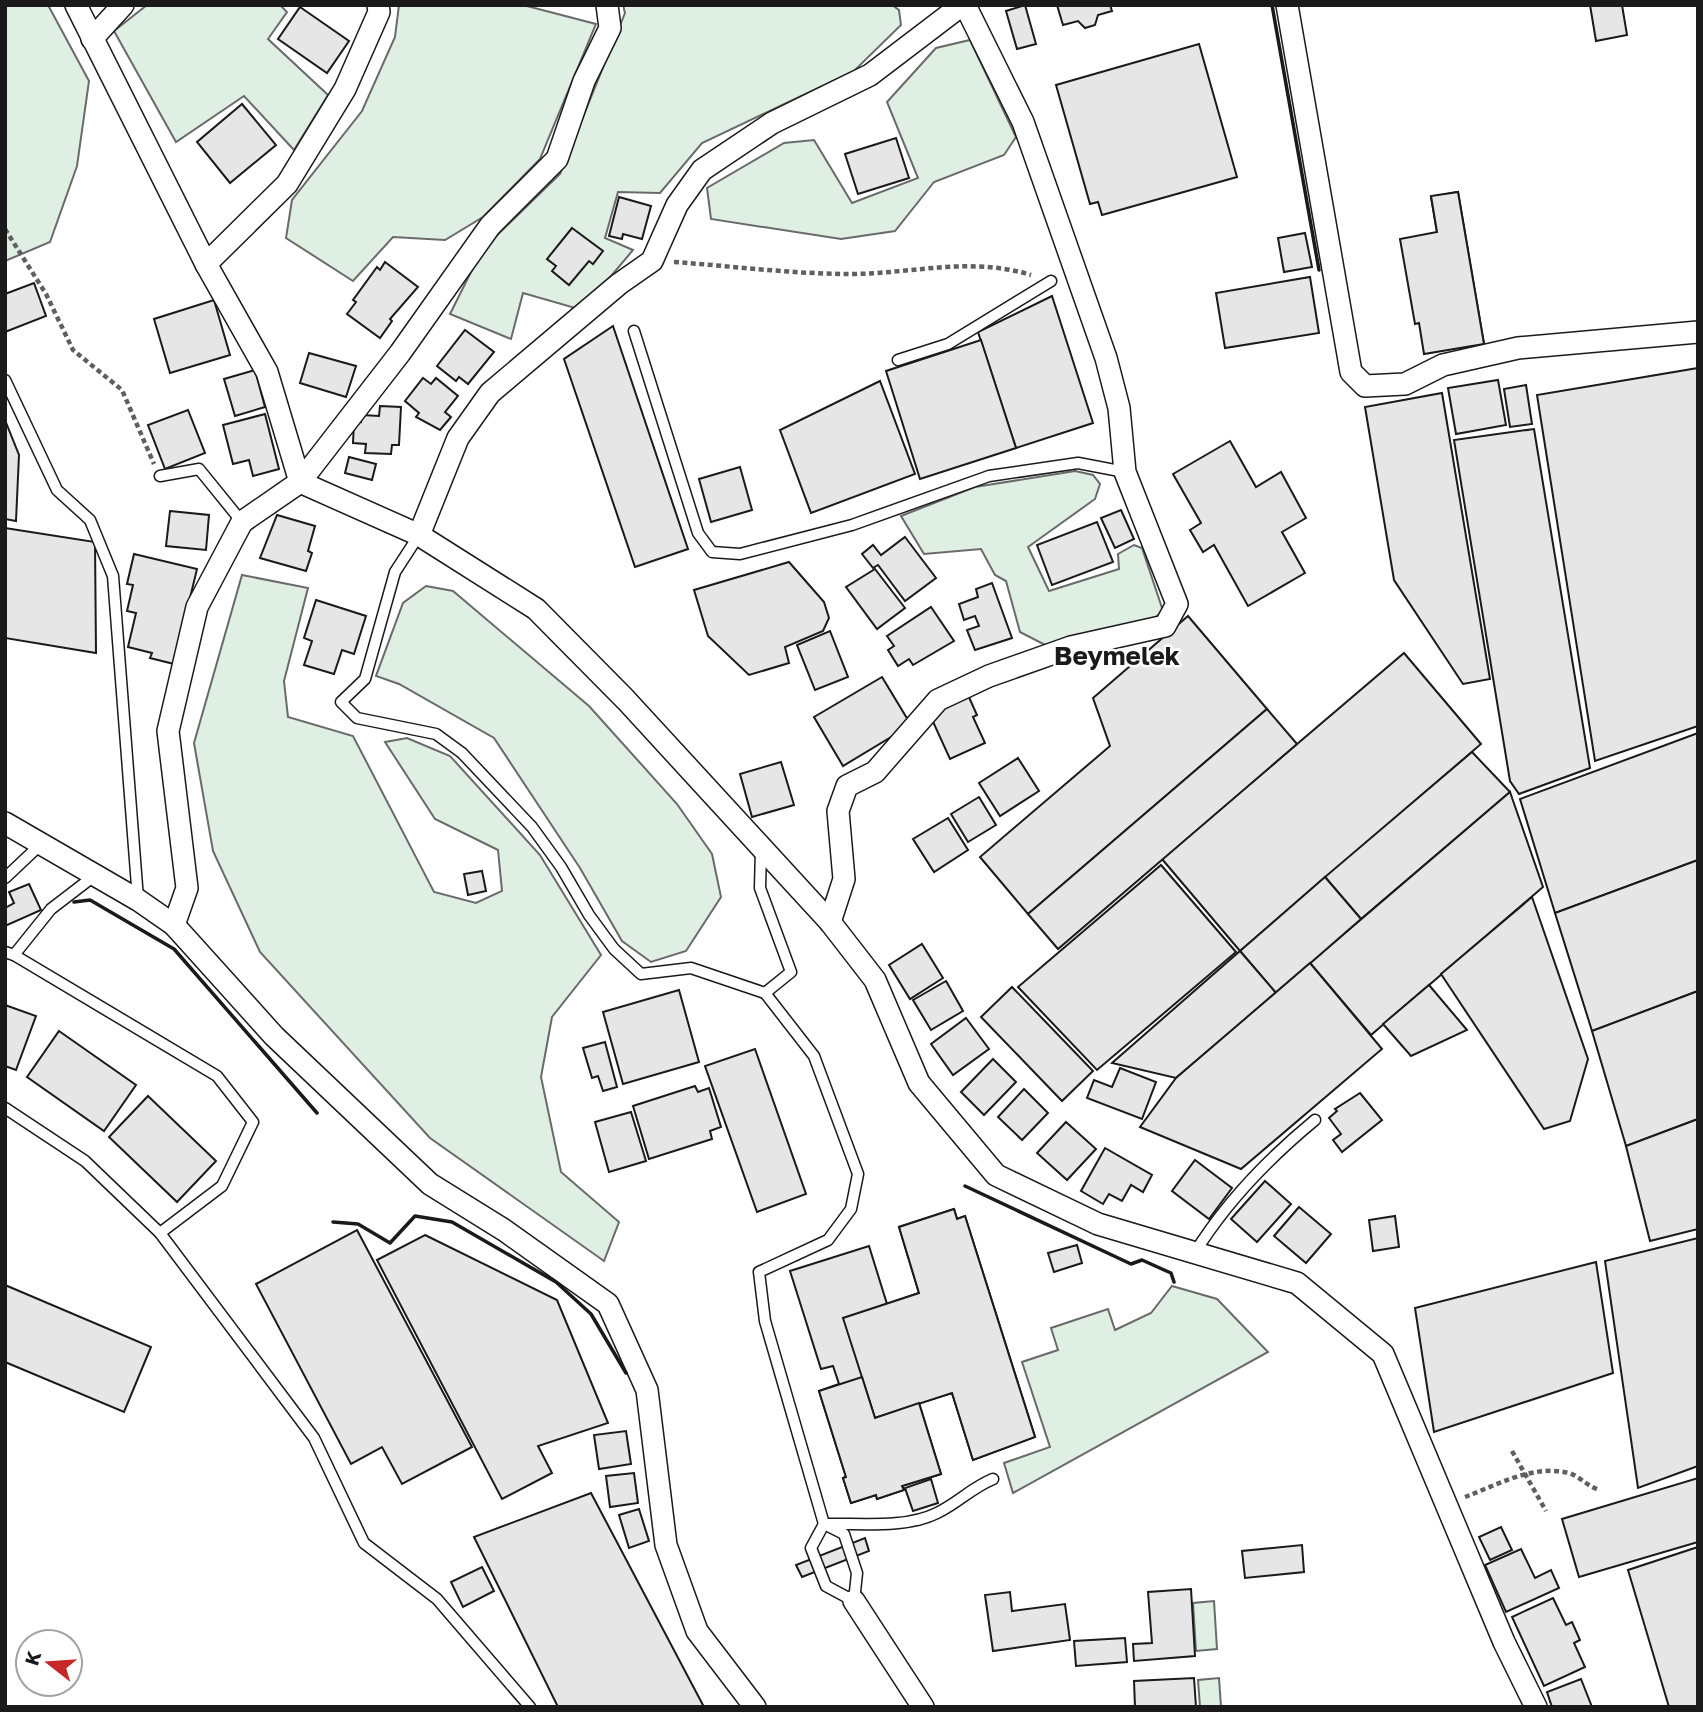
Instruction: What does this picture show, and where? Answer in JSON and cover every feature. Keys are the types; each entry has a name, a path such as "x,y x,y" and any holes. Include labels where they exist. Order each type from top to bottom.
{"street":[{"path":"76,5 206,264 267,372 300,482 419,535 536,609 626,700 830,922 875,980 919,1083 996,1175 1098,1224 1297,1283 1382,1353 1504,1643 1536,1707"},
{"path":"92,38 123,5"},
{"path":"206,264 287,184 345,89 379,12 379,5"},
{"path":"173,925 187,888 168,732 197,607 242,522 300,482 400,353 490,226 557,159 584,81 610,28 607,5"},
{"path":"419,535 458,438 490,393 619,284 652,261 677,205 702,170 772,123 870,75 963,5 1023,122 1106,358 1119,408 1125,472 1177,604 1165,626 1071,647 989,676 938,700 875,772 847,786 838,811 844,879 830,922"},
{"path":"1287,5 1352,372 1365,386 1405,384 1443,365 1518,348 1698,332"},
{"path":"5,823 138,900 173,925 275,1036 430,1184 504,1230 608,1304 647,1390 666,1545 697,1631 755,1707"},
{"path":"854,1601 923,1707"}],"lane":[{"path":"898,360 948,344 1051,281"},
{"path":"634,331 698,533 712,552 740,554 852,525 989,476 1078,463 1125,472"},
{"path":"5,380 57,490 90,520 113,576 138,900"},
{"path":"160,476 199,469 242,522"},
{"path":"419,535 396,572 365,679 341,702 357,718 436,734 463,753 531,827 561,867 614,950 641,974 691,968 765,993 814,1056 858,1174 851,1209 828,1240 759,1272 765,1321 824,1524 811,1548 826,1586 854,1601 857,1573 844,1534 824,1524"},
{"path":"5,878 41,844"},
{"path":"761,850 760,888 791,972 765,993"},
{"path":"94,876 51,909 10,953 216,1076 253,1122 222,1186 160,1233"},
{"path":"5,1108 85,1161 160,1233 314,1438 364,1543 437,1599 530,1707"},
{"path":"1194,1254 1214,1220 1283,1146 1315,1120"},
{"path":"824,1524 910,1521 937,1513 971,1488 993,1479"}],"path":[{"path":"5,229 46,294 73,350 122,390 160,476"},
{"path":"652,261 851,274 963,264 1006,267 1051,281"},
{"path":"1512,1451 1546,1511"},
{"path":"1447,1504 1525,1474 1550,1470 1573,1474 1587,1486 1597,1489"}],"green space":[{"path":"5,5 48,5 89,81 77,166 50,242 5,261"},
{"path":"147,5 280,5 287,12 268,39 328,95 294,150 244,96 176,142 114,31"},
{"path":"399,5 523,5 596,24 540,159 483,217 445,240 393,237 353,281 286,238 292,200 362,111 395,37"},
{"path":"623,5 892,5 899,10 901,25 854,71 702,143 660,193 618,192 605,238 633,250 601,288 575,308 523,293 511,339 450,314 482,250 560,174 625,13"},
{"path":"970,40 1016,137 1004,155 934,182 895,231 841,239 711,219 707,188 784,143 814,140 852,203 918,178 887,102 936,48"},
{"path":"1075,471 1093,475 1100,484 1095,499 1028,547 1049,591 1119,569 1118,554 1134,545 1142,548 1163,611 1149,623 1047,646 1020,632 1006,581 995,575 981,549 924,554 901,516 975,487"},
{"path":"242,575 308,588 284,681 288,717 353,736 434,892 476,903 502,891 498,850 435,819 385,742 407,738 450,756 540,855 601,955 552,1017 541,1077 561,1172 619,1222 604,1261 430,1138 260,952 213,851 194,743"},
{"path":"426,586 453,591 589,706 677,804 712,854 721,897 686,951 651,962 622,941 580,868 494,738 399,684 376,676 403,603"},
{"path":"1172,1286 1217,1299 1268,1352 1013,1493 1004,1463 1050,1447 1022,1362 1058,1350 1051,1328 1108,1309 1115,1330 1151,1313"},
{"path":"1214,1601 1217,1649 1196,1651 1193,1603"},
{"path":"1219,1678 1221,1707 1200,1707 1198,1680"}],"building":[{"path":"1025,5 1036,44 1017,49 1006,11"},
{"path":"1057,5 1110,5 1112,11 1098,15 1095,25 1085,28 1078,21 1063,25"},
{"path":"1590,5 1622,5 1627,35 1596,41"},
{"path":"300,7 349,41 327,73 278,39"},
{"path":"1199,44 1237,177 1102,215 1098,202 1090,204 1056,85"},
{"path":"242,104 276,145 230,183 197,142"},
{"path":"896,138 909,178 858,194 845,154"},
{"path":"1458,192 1484,344 1457,348 1431,197"},
{"path":"1458,192 1484,344 1424,354 1419,323 1415,324 1400,239 1437,232 1431,196"},
{"path":"619,197 651,206 642,239 623,234 622,239 609,236"},
{"path":"572,228 603,251 593,264 589,261 569,285 552,271 556,266 547,259"},
{"path":"1305,233 1312,267 1284,272 1278,238"},
{"path":"385,262 418,287 390,319 392,321 380,338 347,314 356,302 353,300 377,267 380,270"},
{"path":"1310,277 1319,333 1225,348 1216,293"},
{"path":"34,283 46,316 5,332 5,294"},
{"path":"1052,296 1093,423 1016,448 978,332"},
{"path":"214,300 230,355 170,373 154,319"},
{"path":"613,326 688,549 635,567 564,359"},
{"path":"465,330 494,352 468,384 459,377 456,381 437,366"},
{"path":"981,340 1016,448 920,479 886,371"},
{"path":"309,353 356,366 346,397 300,383"},
{"path":"1698,368 1698,726 1595,761 1537,395"},
{"path":"255,370 265,407 235,416 224,379"},
{"path":"423,378 431,384 436,378 458,396 445,412 451,417 440,430 416,417 419,413 405,401"},
{"path":"1498,380 1506,425 1456,434 1448,388"},
{"path":"880,381 915,474 811,513 780,430"},
{"path":"1526,385 1532,424 1510,427 1504,389"},
{"path":"1442,393 1490,679 1463,684 1394,580 1365,407"},
{"path":"380,406 401,407 399,445 392,445 391,454 365,453 366,444 353,443 354,421 361,422 362,415 379,416"},
{"path":"188,410 205,453 165,469 148,425"},
{"path":"265,414 279,469 253,476 249,460 233,464 223,425"},
{"path":"5,420 19,455 16,521 5,519"},
{"path":"1534,429 1590,768 1519,794 1510,781 1454,440"},
{"path":"1230,441 1256,487 1281,472 1306,518 1282,532 1305,573 1248,606 1214,545 1203,552 1190,530 1201,523 1173,474"},
{"path":"349,457 376,464 372,480 345,473"},
{"path":"740,467 752,510 711,522 699,479"},
{"path":"1121,510 1134,539 1115,548 1101,518"},
{"path":"170,511 209,515 206,550 166,546"},
{"path":"277,515 315,526 308,551 312,553 306,571 260,558"},
{"path":"1097,522 1113,562 1052,585 1037,545"},
{"path":"5,528 95,542 96,653 5,638"},
{"path":"905,537 936,578 905,601 878,565 873,568 862,554 873,545 881,555"},
{"path":"134,554 197,569 174,664 150,658 152,653 128,647 136,613 127,611 133,585 127,584"},
{"path":"789,562 824,602 829,618 823,631 785,647 789,663 749,675 708,636 694,590"},
{"path":"875,569 905,608 877,629 846,587"},
{"path":"992,583 1012,638 975,650 967,630 979,626 975,616 964,620 959,604 978,597 976,589"},
{"path":"316,600 366,616 354,654 342,650 334,674 304,665 312,641 304,638"},
{"path":"931,607 954,641 913,665 909,659 898,666 888,650 894,646 887,636"},
{"path":"1188,616 1267,709 1028,914 980,857 1110,746 1093,698"},
{"path":"830,631 848,677 815,690 797,645"},
{"path":"1404,653 1481,744 1240,951 1162,859"},
{"path":"882,677 911,725 843,766 814,717"},
{"path":"968,695 977,715 973,717 985,743 950,759 929,713"},
{"path":"1267,709 1297,744 1058,949 1028,914"},
{"path":"1698,733 1698,860 1555,913 1520,799"},
{"path":"1472,752 1510,792 1361,919 1325,877"},
{"path":"1018,758 1039,791 1000,816 979,783"},
{"path":"781,762 794,805 752,817 740,774"},
{"path":"1510,792 1543,887 1371,1035 1310,963"},
{"path":"979,797 996,825 968,842 951,814"},
{"path":"948,818 968,850 934,872 913,839"},
{"path":"1698,860 1698,991 1592,1031 1555,913"},
{"path":"1161,865 1236,952 1097,1070 1018,987"},
{"path":"482,871 486,891 468,895 464,874"},
{"path":"1325,877 1361,919 1276,993 1240,951"},
{"path":"29,884 41,910 5,926 5,908 14,903 9,892"},
{"path":"1532,897 1588,1059 1570,1121 1544,1129 1441,974"},
{"path":"922,944 943,978 910,999 889,965"},
{"path":"1240,951 1276,993 1176,1078 1112,1063"},
{"path":"1310,963 1382,1049 1241,1169 1140,1127 1176,1078"},
{"path":"946,981 963,1011 931,1030 913,1000"},
{"path":"1429,985 1467,1030 1411,1056 1383,1024"},
{"path":"1012,987 1093,1071 1062,1101 981,1017"},
{"path":"679,990 699,1062 623,1084 603,1012"},
{"path":"1698,991 1698,1119 1626,1146 1592,1031"},
{"path":"5,1005 36,1016 16,1070 5,1066"},
{"path":"966,1018 989,1049 953,1075 931,1044"},
{"path":"59,1031 136,1085 104,1131 27,1077"},
{"path":"605,1042 617,1087 603,1091 598,1076 592,1078 583,1048"},
{"path":"755,1049 806,1194 757,1212 705,1066"},
{"path":"993,1059 1016,1082 984,1115 961,1092"},
{"path":"1120,1068 1156,1082 1142,1119 1087,1098 1094,1080 1112,1087"},
{"path":"695,1086 698,1092 709,1088 721,1127 710,1131 712,1139 649,1159 633,1106"},
{"path":"1024,1089 1048,1113 1022,1140 998,1117"},
{"path":"1360,1093 1382,1120 1342,1152 1333,1140 1341,1134 1329,1118 1337,1111 1335,1109"},
{"path":"148,1096 216,1161 177,1202 109,1137"},
{"path":"631,1112 646,1161 609,1172 595,1122"},
{"path":"1698,1119 1698,1229 1650,1241 1626,1146"},
{"path":"1066,1122 1096,1149 1067,1180 1037,1153"},
{"path":"1105,1148 1152,1175 1143,1192 1131,1185 1122,1201 1109,1194 1103,1204 1081,1191"},
{"path":"1195,1160 1232,1188 1209,1219 1172,1191"},
{"path":"1265,1181 1291,1204 1257,1242 1231,1219"},
{"path":"1299,1207 1331,1234 1306,1263 1274,1236"},
{"path":"954,1209 957,1219 965,1216 1035,1437 973,1460 952,1393 919,1403 941,1474 902,1486 904,1490 877,1499 876,1495 851,1503 843,1478 846,1477 819,1391 839,1384 833,1366 821,1369 790,1271 869,1246 887,1304 919,1293 899,1227"},
{"path":"954,1209 957,1219 965,1216 1035,1437 973,1460 952,1393 875,1418 843,1318 919,1293 899,1227"},
{"path":"1395,1216 1399,1247 1373,1251 1369,1220"},
{"path":"357,1230 472,1447 402,1484 382,1447 351,1464 256,1284"},
{"path":"425,1235 557,1300 608,1423 538,1446 552,1473 502,1499 377,1260"},
{"path":"1698,1238 1698,1466 1638,1488 1605,1261"},
{"path":"1077,1245 1082,1263 1054,1272 1048,1253"},
{"path":"1596,1262 1613,1373 1434,1432 1415,1308"},
{"path":"5,1285 151,1347 124,1412 5,1362"},
{"path":"862,1377 875,1418 919,1403 941,1474 902,1486 904,1490 877,1499 876,1495 851,1503 843,1478 846,1477 819,1391"},
{"path":"626,1431 631,1464 599,1469 594,1435"},
{"path":"634,1473 638,1503 610,1507 606,1476"},
{"path":"1698,1478 1698,1542 1579,1577 1562,1519"},
{"path":"931,1479 938,1503 913,1511 905,1488"},
{"path":"591,1493 704,1707 558,1707 474,1537"},
{"path":"639,1509 649,1541 629,1548 619,1515"},
{"path":"1501,1527 1512,1550 1490,1560 1479,1537"},
{"path":"865,1538 869,1551 802,1577 796,1565"},
{"path":"1302,1545 1304,1572 1245,1578 1242,1551"},
{"path":"1698,1547 1698,1707 1669,1707 1628,1570"},
{"path":"1521,1549 1535,1578 1551,1570 1559,1588 1506,1612 1485,1565"},
{"path":"482,1567 494,1591 463,1607 451,1582"},
{"path":"1191,1589 1195,1656 1134,1661 1133,1644 1152,1643 1148,1592"},
{"path":"1010,1592 1012,1611 1065,1604 1070,1640 993,1651 985,1595"},
{"path":"1553,1598 1566,1625 1572,1622 1580,1640 1574,1643 1585,1667 1544,1686 1512,1617"},
{"path":"1125,1638 1127,1662 1076,1666 1074,1641"},
{"path":"1194,1678 1196,1707 1135,1707 1134,1681"},
{"path":"1581,1679 1592,1707 1552,1707 1547,1692"}],"wall":[{"path":"1272,5 1319,270"},
{"path":"74,902 90,900 174,949 317,1113"},
{"path":"965,1186 1131,1264 1142,1260 1171,1273 1174,1282"},
{"path":"333,1222 358,1224 390,1243 415,1216 452,1222 556,1282 591,1314 626,1373"}],"district":[{"name":"Beymelek","path":"1117,656"}]}
